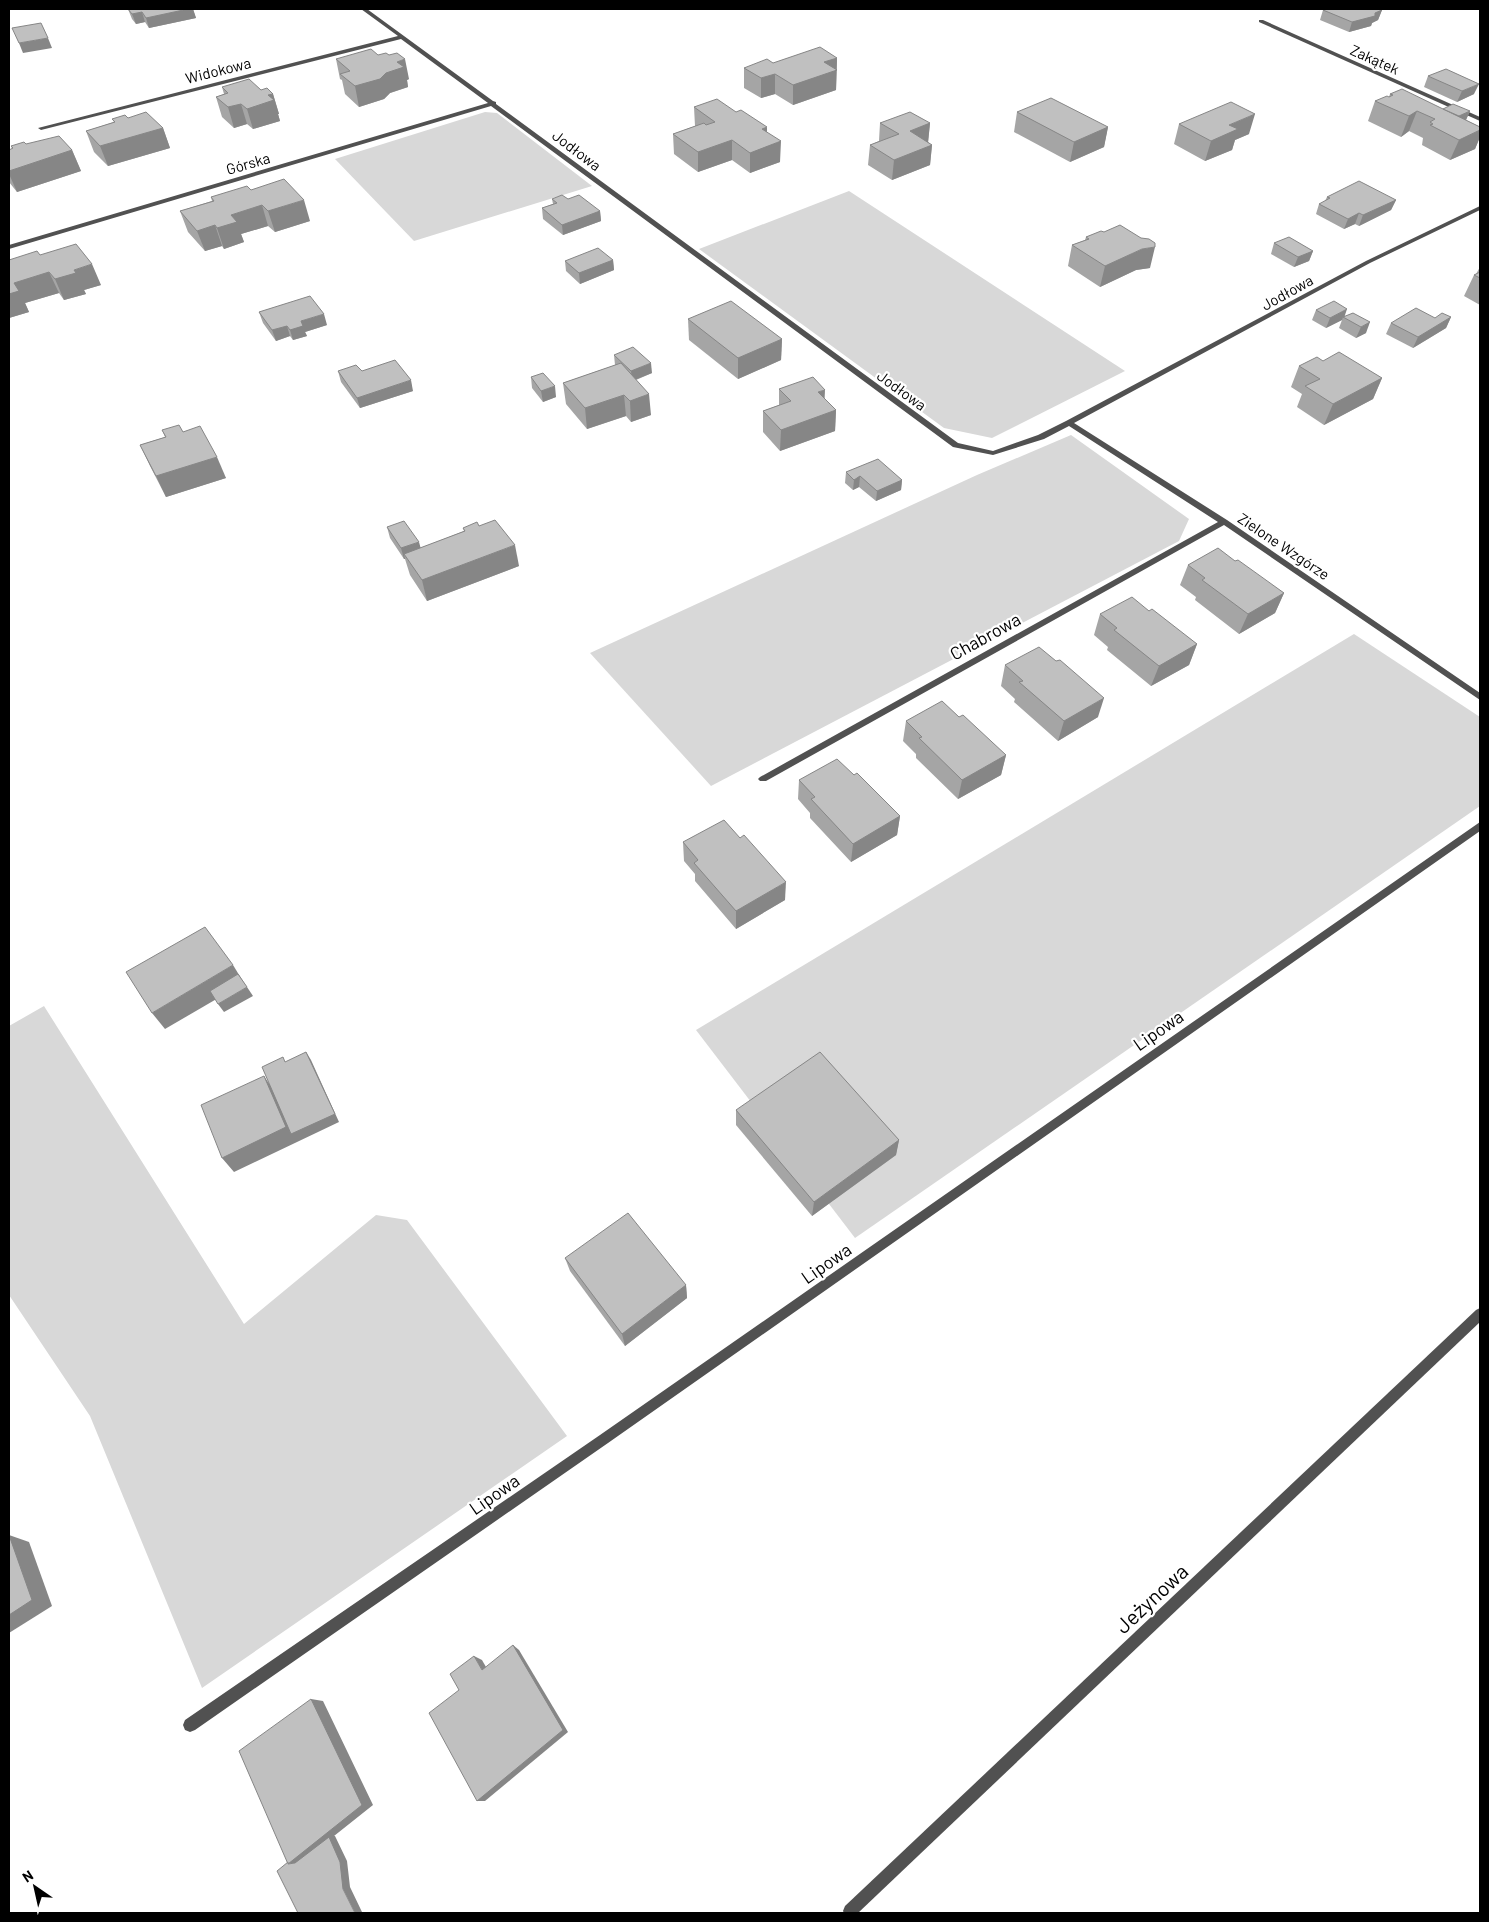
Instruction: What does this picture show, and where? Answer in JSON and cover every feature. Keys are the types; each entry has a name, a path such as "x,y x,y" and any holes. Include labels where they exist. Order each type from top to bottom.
{"street":[{"name":"Jodłowa","path":"364,9 956,445 993,453 1041,437 1069,423 1368,262 1480,208"},
{"name":"Zakątek","path":"1261,21 1480,119"},
{"name":"Widokowa","path":"41,128 401,37"},
{"name":"Górska","path":"9,247 494,103"},
{"name":"Zielone Wzgórze","path":"1069,423 1224,522 1480,697"},
{"name":"Chabrowa","path":"763,779 1224,522"},
{"name":"Lipowa","path":"190,1725 604,1439 1480,826"},
{"name":"Jeżynowa","path":"850,1911 1480,1314"}],"shaded area":[{"path":"485,112 497,113 592,186 414,241 335,159"},
{"path":"849,191 1125,371 992,438 944,428 699,249"},
{"path":"1071,435 1189,519 1179,541 711,786 590,653 977,475"},
{"path":"1354,634 1480,717 1480,806 855,1238 696,1030"},
{"path":"44,1006 244,1324 376,1215 407,1220 567,1436 202,1688 90,1416 9,1295 9,1026"}],"building":[{"path":"128,9 188,9 146,18 142,12 132,14"},
{"path":"1323,10 1382,10 1375,13 1375,16 1352,22"},
{"path":"41,23 48,38 19,43 12,28"},
{"path":"820,47 837,58 824,62 837,70 793,85 775,74 761,78 744,68 767,59 773,63"},
{"path":"371,49 378,55 397,53 405,59 397,62 404,67 386,73 380,79 355,86 340,74 350,71 336,59"},
{"path":"1446,69 1479,84 1462,91 1428,76"},
{"path":"249,79 261,90 267,88 273,94 268,95 274,100 247,109 241,104 228,107 216,97 228,93 222,87"},
{"path":"1402,89 1480,127 1480,130 1459,140 1430,125 1433,124 1430,122 1435,119 1417,111 1409,116 1375,101 1387,96 1389,97 1393,95 1390,94"},
{"path":"1051,98 1108,127 1074,142 1017,112"},
{"path":"717,99 736,112 741,110 767,127 762,129 781,141 750,153 732,140 698,152 673,134 704,123 706,125 715,122 694,107"},
{"path":"1231,102 1255,114 1229,125 1238,129 1211,141 1179,124"},
{"path":"1453,104 1470,111 1459,116 1443,109"},
{"path":"146,112 163,128 100,146 86,131 115,122 112,119 125,115 128,118"},
{"path":"910,112 930,123 910,131 932,145 894,160 870,145 899,134 880,123"},
{"path":"59,136 72,150 9,171 9,150 13,148 11,146"},
{"path":"284,179 304,200 268,211 262,205 231,215 237,222 217,228 215,225 197,231 180,211 214,201 211,197 247,186 251,190"},
{"path":"1359,181 1396,200 1363,215 1359,213 1348,219 1319,204 1330,198 1327,197"},
{"path":"562,195 568,199 579,195 600,211 562,225 542,208 557,203 552,199"},
{"path":"1120,225 1141,238 1149,239 1155,243 1155,247 1142,249 1105,266 1072,245 1089,239 1086,237"},
{"path":"1289,237 1313,251 1298,257 1274,243"},
{"path":"76,244 92,264 74,270 76,273 55,279 49,272 14,283 19,291 9,294 9,260 37,251 40,255"},
{"path":"598,248 613,260 579,273 565,261"},
{"path":"1480,272 1480,278 1474,275"},
{"path":"310,296 324,314 301,321 303,326 290,330 287,326 272,330 259,312"},
{"path":"731,301 782,339 738,358 688,319"},
{"path":"1334,301 1347,309 1330,318 1316,310"},
{"path":"1416,308 1435,318 1442,313 1451,317 1418,337 1391,323"},
{"path":"1353,313 1370,322 1361,327 1343,317"},
{"path":"633,347 651,363 631,371 614,355"},
{"path":"1339,352 1382,378 1333,404 1305,386 1320,379 1299,366 1317,357 1323,361"},
{"path":"395,360 411,380 357,398 338,371 356,365 362,371"},
{"path":"621,363 649,394 630,401 624,395 585,408 563,383"},
{"path":"543,373 555,386 541,391 531,377"},
{"path":"813,377 825,390 818,392 836,410 781,430 763,411 791,401 779,389"},
{"path":"179,425 183,432 200,426 217,457 156,476 140,445 166,437 162,430"},
{"path":"878,459 902,480 877,491 860,476 854,480 846,472"},
{"path":"495,520 515,545 422,580 404,554 465,531 463,528 477,522 479,526"},
{"path":"404,521 419,542 401,548 387,527"},
{"path":"1218,548 1284,593 1248,614 1202,580 1205,578 1188,565"},
{"path":"1132,597 1149,611 1152,609 1197,644 1159,666 1114,630 1117,628 1100,614"},
{"path":"1039,647 1056,661 1060,660 1104,698 1064,721 1019,682 1023,681 1005,665"},
{"path":"942,701 959,717 963,715 1006,755 962,780 919,738 922,737 906,721"},
{"path":"837,759 854,775 857,773 900,816 853,844 811,799 815,797 799,780"},
{"path":"724,820 740,838 744,835 786,882 736,911 694,863 698,860 683,842"},
{"path":"205,927 233,965 152,1013 126,972"},
{"path":"238,974 247,987 218,1004 210,991"},
{"path":"306,1052 335,1114 291,1134 262,1067 283,1057 285,1062"},
{"path":"820,1052 899,1140 814,1202 736,1110"},
{"path":"264,1076 286,1127 222,1158 201,1105"},
{"path":"628,1213 686,1285 622,1334 565,1258"},
{"path":"9,1535 32,1600 9,1615"},
{"path":"513,1645 563,1730 477,1801 429,1713 459,1690 450,1674 474,1656 482,1670"},
{"path":"311,1699 362,1805 288,1864 239,1751"},
{"path":"329,1837 340,1862 343,1889 355,1913 298,1913 277,1871 288,1862 288,1864 295,1863"}]}
